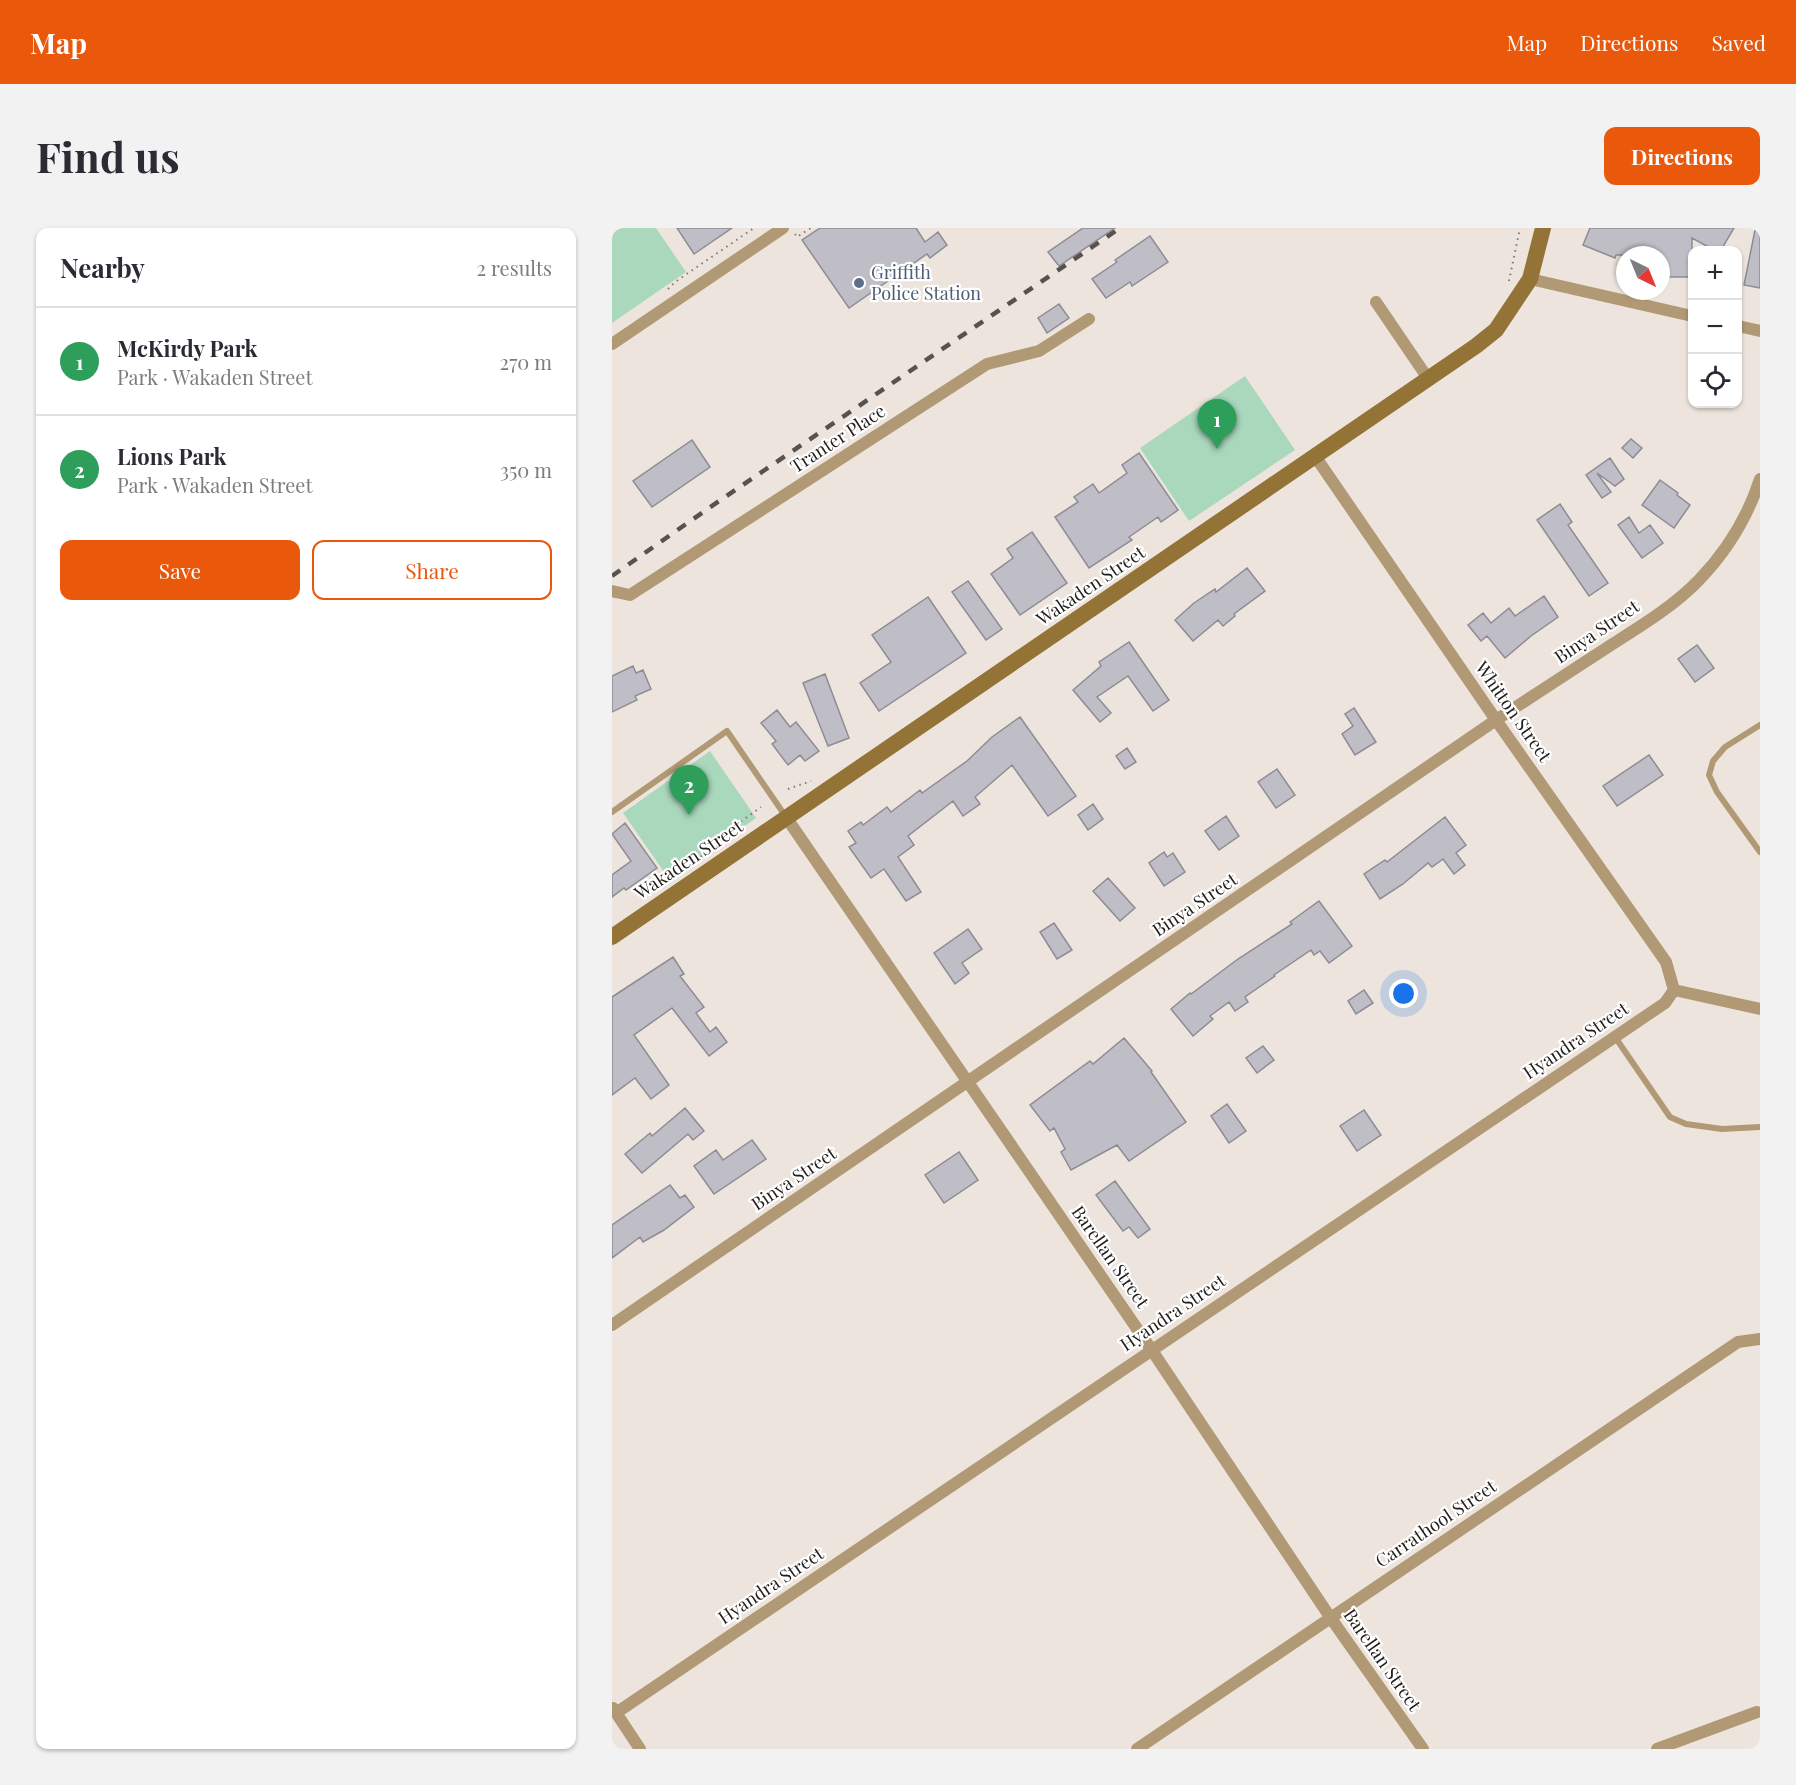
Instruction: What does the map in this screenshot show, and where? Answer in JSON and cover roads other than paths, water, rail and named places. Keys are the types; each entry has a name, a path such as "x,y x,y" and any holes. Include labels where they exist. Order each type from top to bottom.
{"street":[{"path":"612,344 783,228"},
{"name":"Wakaden Street","path":"612,937 1429,380 1496,330 1530,279 1543,228"},
{"path":"1530,279 1688,315"},
{"path":"1376,302 1429,380"},
{"name":"Tranter Place","path":"612,591 630,595 987,364 1039,351 1089,319"},
{"path":"1742,327 1760,331"},
{"name":"Whitton Street","path":"1315,456 1666,963 1674,990"},
{"name":"Binya Street","path":"612,1325 1496,720 1636,629 1699,580 1733,538 1758,493 1760,479"},
{"name":"Barellan Street","path":"786,817 1422,1749"},
{"path":"1674,990 1760,1009"},
{"name":"Hyandra Street","path":"614,1710 1615,1037 1665,1003 1674,990"},
{"name":"Carrathool Street","path":"1137,1749 1738,1342 1760,1339"},
{"path":"614,1710 640,1749"},
{"path":"1657,1749 1757,1712"}],"lane":[{"path":"1760,724 1725,747 1713,761 1709,775 1717,792 1760,852"},
{"path":"612,812 727,732 786,817"},
{"path":"1615,1037 1670,1117 1686,1124 1722,1129 1760,1127"}],"railway":[{"path":"612,576 1120,228"}],"place":[{"name":"Griffith Police Station","path":"859,283"},
{"name":"McKirdy Park","path":"1217,449"},
{"name":"Lions Park","path":"689,815"}]}
